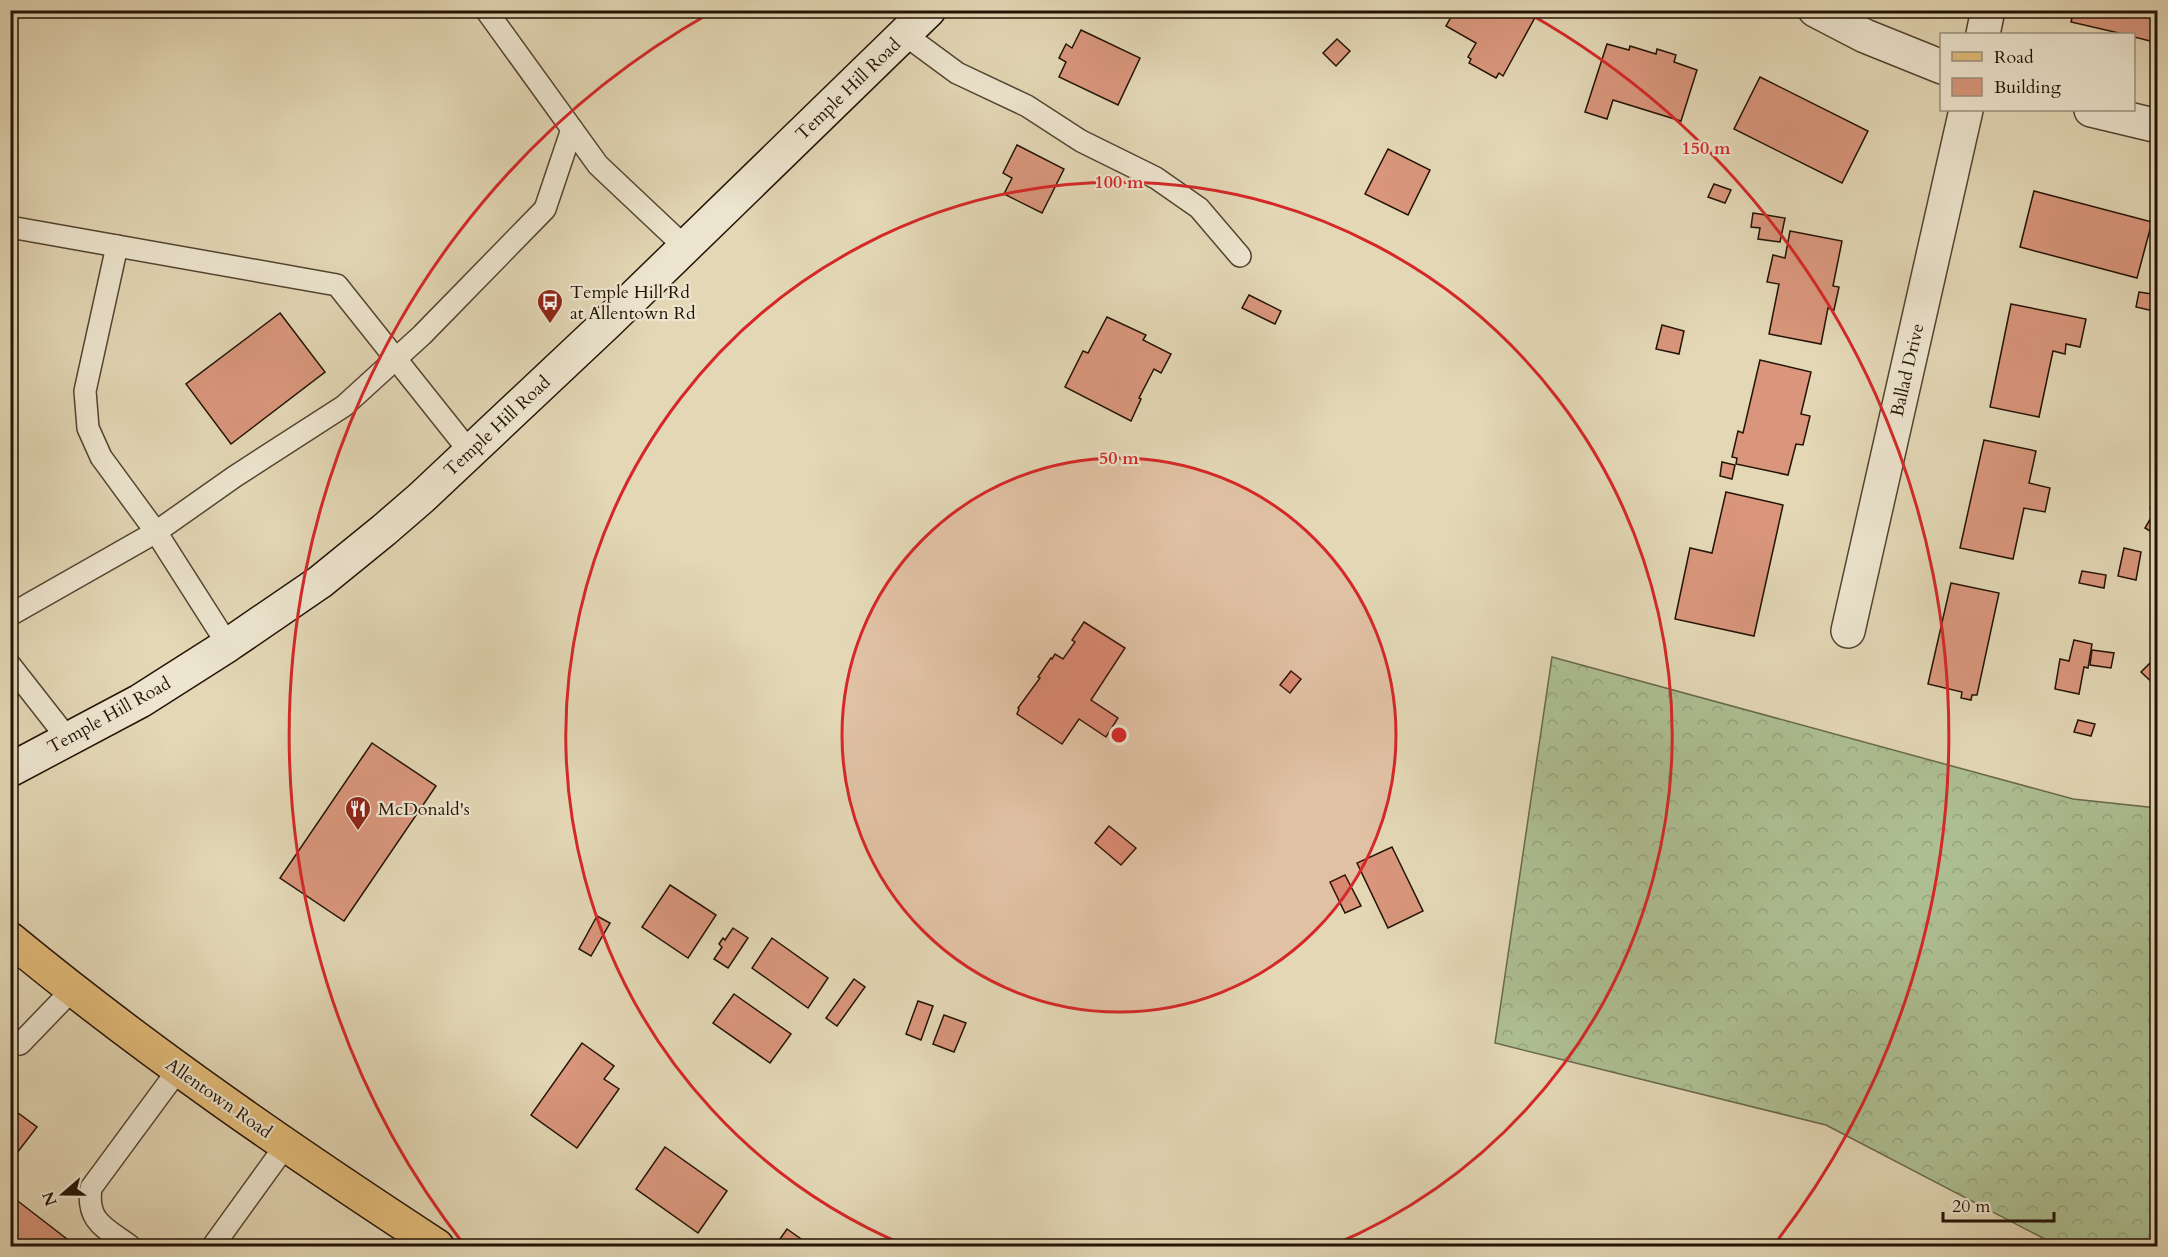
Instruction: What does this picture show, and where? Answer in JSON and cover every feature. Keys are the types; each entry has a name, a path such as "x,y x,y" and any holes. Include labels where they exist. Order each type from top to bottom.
{"main road":[{"name":"Temple Hill Road","path":"10,770 140,701 228,645 320,582 420,498 470,452 928,10"},
{"path":"1815,10 1866,36 1940,67"},
{"path":"1983,33 1988,10"},
{"name":"Ballad Drive","path":"1848,631 1966,111"},
{"path":"2095,111 2157,126"},
{"name":"Allentown Road","path":"10,939 72,990 178,1070 318,1169 437,1246"}],"lane":[{"path":"486,10 598,165 685,247"},
{"path":"904,34 957,73 1027,106 1081,141 1156,178 1199,208 1240,256"},
{"path":"10,615 156,532 234,477 344,406 429,328 545,209 572,129"},
{"path":"10,227 337,285 470,452"},
{"path":"117,246 85,391 88,428 101,457 156,532 228,645"},
{"path":"10,665 68,739"},
{"path":"14,1048 72,990"},
{"path":"130,1246 95,1219 89,1202 91,1188 178,1070"},
{"path":"213,1246 286,1145"}],"green space":[{"path":"1552,657 2073,799 2157,808 2157,1246 2058,1246 1826,1125 1495,1043"}],"building":[{"path":"1455,10 1535,10 1538,12 1503,76 1499,73 1496,78 1469,63 1471,59 1468,57 1476,43 1446,26"},
{"path":"2074,10 2158,10 2158,43 2135,37 2135,33 2119,33 2071,22"},
{"path":"1081,30 1140,58 1118,105 1059,77 1066,62 1059,58 1066,44 1072,48"},
{"path":"1337,39 1350,51 1336,66 1323,53"},
{"path":"1607,44 1629,50 1630,46 1656,54 1657,49 1676,55 1674,62 1697,70 1681,121 1613,100 1607,119 1585,112"},
{"path":"1760,77 1868,131 1842,183 1734,129"},
{"path":"1017,145 1064,169 1042,213 1004,194 1012,178 1003,173"},
{"path":"1388,149 1430,170 1408,215 1365,194"},
{"path":"1714,184 1731,190 1725,203 1708,197"},
{"path":"2034,191 2152,222 2137,278 2020,247"},
{"path":"1753,213 1785,218 1780,242 1758,239 1760,228 1751,227"},
{"path":"1790,231 1842,241 1833,286 1839,287 1834,310 1828,308 1821,344 1769,334 1779,284 1767,282 1773,255 1785,258"},
{"path":"2139,292 2158,295 2158,312 2136,307"},
{"path":"1249,295 1281,311 1275,324 1242,308"},
{"path":"2011,304 2086,319 2080,347 2066,344 2065,354 2053,351 2039,417 1990,407"},
{"path":"280,313 325,372 231,444 186,384"},
{"path":"1107,317 1146,335 1143,340 1171,354 1161,373 1154,369 1139,398 1141,399 1131,421 1065,387 1083,351 1088,353"},
{"path":"1662,325 1684,331 1679,354 1656,349"},
{"path":"1760,360 1811,372 1801,414 1810,416 1803,445 1796,444 1788,475 1736,464 1737,458 1732,457 1738,431 1743,433"},
{"path":"1984,440 2036,451 2029,483 2050,488 2045,512 2024,508 2013,559 1960,548"},
{"path":"1722,462 1735,465 1732,479 1720,476"},
{"path":"2158,471 2158,486 2151,482"},
{"path":"1726,492 1783,505 1754,636 1675,619 1690,548 1712,553"},
{"path":"2158,496 2158,536 2145,528 2155,511 2150,508"},
{"path":"2124,548 2141,552 2136,580 2118,576"},
{"path":"2082,571 2106,575 2104,588 2079,583"},
{"path":"1951,583 1999,593 1977,695 1972,695 1971,700 1961,698 1962,692 1928,684"},
{"path":"1084,622 1125,648 1091,700 1118,718 1106,737 1079,719 1062,744 1017,714 1018,708 1040,678 1038,677 1051,658 1055,654 1063,659 1075,642 1072,640"},
{"path":"2074,640 2092,644 2088,668 2084,667 2079,694 2055,689 2060,659 2069,661"},
{"path":"2158,648 2158,688 2141,672 2157,656 2153,652"},
{"path":"2092,650 2114,653 2111,668 2090,665"},
{"path":"1291,671 1301,679 1290,693 1280,685"},
{"path":"2078,720 2095,724 2091,736 2074,732"},
{"name":"McDonald's","path":"372,743 436,786 344,921 280,878"},
{"path":"1109,826 1136,848 1121,865 1095,843"},
{"path":"1392,847 1423,911 1388,928 1357,863"},
{"path":"1345,875 1361,906 1345,913 1330,882"},
{"path":"670,885 716,915 688,958 642,927"},
{"path":"597,916 610,923 591,956 579,949"},
{"path":"733,928 748,938 728,968 714,959 722,947 719,944 723,938 725,940"},
{"path":"772,938 828,978 808,1008 752,968"},
{"path":"854,979 865,987 837,1026 826,1018"},
{"path":"734,994 791,1034 770,1063 713,1023"},
{"path":"918,1001 933,1006 921,1040 906,1034"},
{"path":"944,1015 966,1023 954,1052 933,1044"},
{"path":"582,1043 614,1066 604,1079 619,1089 577,1148 531,1115"},
{"path":"10,1107 37,1127 10,1162"},
{"path":"665,1147 727,1191 698,1233 636,1189"},
{"path":"10,1195 76,1246 10,1246"},
{"path":"787,1229 811,1246 775,1246"}],"place":[{"name":"Temple Hill Rd at Allentown Rd","path":"550,325"},
{"name":"McDonald's","path":"358,832"}]}
